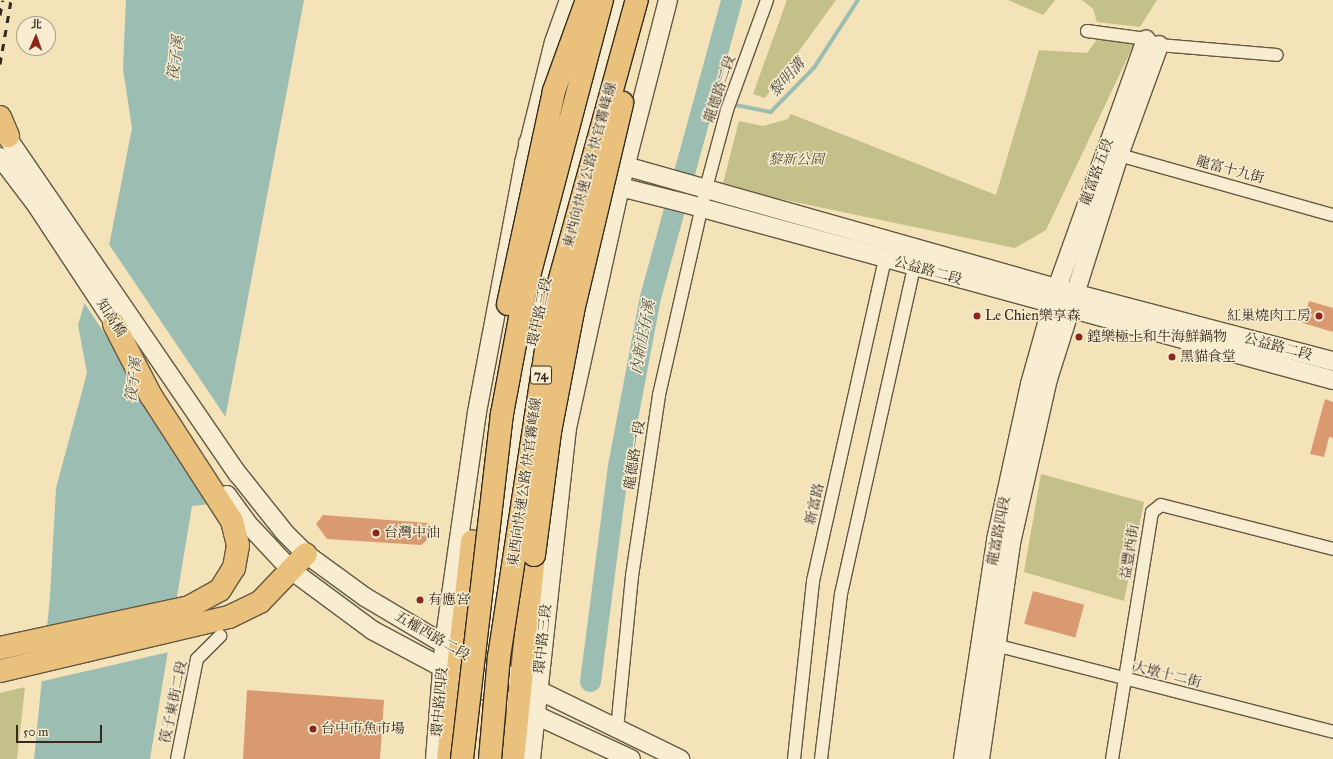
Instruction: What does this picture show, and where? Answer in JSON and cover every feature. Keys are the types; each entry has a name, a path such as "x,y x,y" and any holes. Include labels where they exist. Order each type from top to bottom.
{"highway":[{"path":"448,759 449,672 451,648 472,541 498,351 520,238 554,91 588,0"},
{"name":"74","path":"462,759 473,643 503,406 525,291 602,0"},
{"name":"東西向快速公路 快官霧峰線","path":"490,759 499,657 532,422 554,304 637,0"},
{"path":"513,759 518,706 529,687 534,555 550,432 573,311 644,22 644,0"},
{"path":"0,671 194,616 220,590 234,568 237,534 225,500 151,396 114,324"},
{"path":"0,648 194,616 229,617 260,602 306,554"}],"street":[{"path":"451,648 477,412 528,143 554,42 569,0"},
{"name":"環中路三段","path":"575,154 614,0"},
{"name":"環中路三段","path":"476,685 482,664 510,416 534,299 569,174 621,0"},
{"name":"環中路三段","path":"529,687 567,428 632,168 668,0"},
{"name":"龍德路二段","path":"706,188 727,110 768,0"},
{"path":"1087,31 1153,42 1277,55"},
{"name":"龍富路五段","path":"1063,299 1119,155 1153,42"},
{"name":"龍富路五段","path":"1063,299 1153,42"},
{"path":"3,127 44,203"},
{"name":"公益路二段","path":"528,143 632,168 706,188 1063,299 1333,380"},
{"name":"龍富十九街","path":"1119,155 1333,215"},
{"path":"0,158 44,203"},
{"name":"公益路二段","path":"524,163 684,203 914,267 1063,299 1333,361"},
{"name":"龍德路一段","path":"617,729 632,576 659,395 706,188"},
{"name":"知高橋","path":"44,203 114,324"},
{"name":"知高橋","path":"44,203 226,458"},
{"name":"新富路","path":"794,759 813,581 885,259"},
{"path":"821,759 841,594 914,267"},
{"name":"龍富路四段","path":"980,759 995,645 1013,536 1063,299"},
{"name":"龍富路四段","path":"964,759 996,540 1063,299"},
{"name":"五權西路二段","path":"226,458 284,533 306,554 365,597 451,648 482,664 680,759"},
{"name":"五權西路二段","path":"225,500 291,570 372,630 449,672 621,757"},
{"name":"益豐西街","path":"1112,759 1148,525 1152,512 1161,505 1333,549"},
{"name":"筏子東街二段","path":"177,759 197,659 220,636"},
{"name":"大墩十二街","path":"995,645 1333,732"},
{"path":"482,664 518,706 531,759"},
{"name":"環中路四段","path":"435,759 449,672"},
{"path":"470,759 476,685"},
{"path":"496,759 518,706"}],"green space":[{"path":"787,0 836,0 765,98 753,94"},
{"path":"1008,0 1055,0 1043,15"},
{"path":"1082,0 1157,0 1140,27 1097,22 1093,9"},
{"name":"黎新公園","path":"1098,38 1134,44 1046,230 1015,248 722,187 739,121 763,126 788,119 791,114 996,195 1039,50 1087,53"},
{"path":"1041,474 1144,502 1124,601 1024,572"},
{"path":"25,687 17,759 0,759 0,693"}],"water":[{"name":"筏子溪","path":"126,0 304,0 209,504 192,506 150,759 34,759 50,597 56,488 87,373 78,325 92,278 107,256 132,128 123,69"}],"pier":[{"path":"108,243 227,419 212,495 83,301"},
{"path":"178,599 169,652 39,682 45,630"}],"building":[{"name":"紅巢燒肉工房","path":"1309,301 1333,308 1333,332 1303,323"},
{"path":"1325,399 1333,402 1333,438 1329,437 1324,457 1310,454"},
{"name":"台灣中油","path":"323,515 428,523 431,527 426,541 421,545 327,539 316,524"},
{"path":"1033,591 1084,605 1075,638 1024,624"},
{"name":"台中市魚市場","path":"247,690 384,700 380,759 243,759"}],"waterway":[{"name":"內新庄仔溪","path":"590,681 618,466 650,297 731,0"},
{"name":"黎明溝","path":"702,98 771,112 814,68 858,0"}],"railway":[{"path":"0,15 3,0"},
{"path":"0,64 11,0"}],"place":[{"name":"Le Chien樂享森","path":"977,316"},
{"name":"紅巢燒肉工房","path":"1319,316"},
{"name":"鍠樂極上和牛海鮮鍋物","path":"1079,337"},
{"name":"黑貓食堂","path":"1172,357"},
{"name":"台灣中油","path":"376,533"},
{"name":"有應宮","path":"420,600"},
{"name":"台中市魚市場","path":"313,729"}]}
